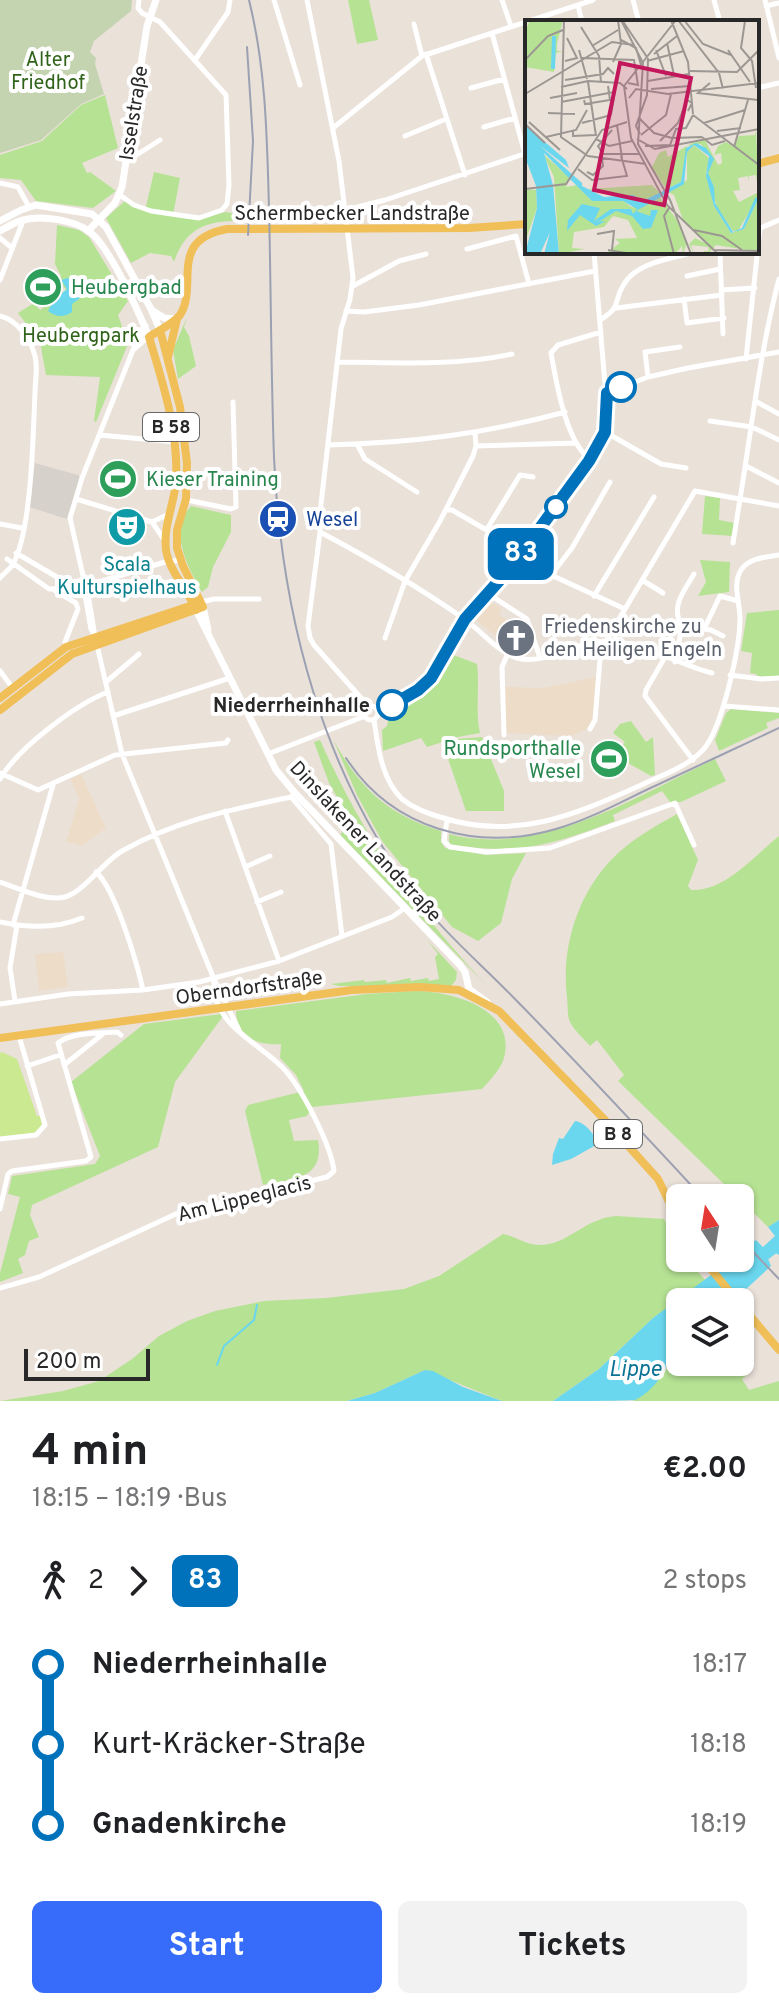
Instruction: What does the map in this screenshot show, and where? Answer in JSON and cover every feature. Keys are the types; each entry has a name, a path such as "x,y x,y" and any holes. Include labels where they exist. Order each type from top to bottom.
{"main road":[{"name":"Isselstraße","path":"120,195 150,17 156,0"},
{"path":"759,163 779,158"},
{"path":"88,231 120,195"},
{"path":"0,221 36,205 83,211 99,219 160,330"},
{"path":"23,220 29,207"},
{"path":"0,231 23,220 74,224 88,231 100,243 149,337 177,319"},
{"name":"Schermbecker Landstraße","path":"177,319 184,302 186,270 193,250 211,233 236,228 469,228 525,224"},
{"path":"151,309 164,318 177,319"},
{"name":"B 58","path":"168,358 177,319"},
{"path":"135,347 145,326"},
{"name":"B 58","path":"160,330 180,407 185,441 186,499 176,539 180,560 199,606"},
{"name":"B 58","path":"149,337 163,384 174,442 174,496 165,543 169,561 199,606"},
{"path":"174,496 186,499"},
{"path":"0,698 59,651 199,606"},
{"name":"Dinslakener Landstraße","path":"199,606 209,636 276,770 293,795 460,965 469,989 499,1011 542,1054 648,1167 666,1194"},
{"path":"0,710 62,660 96,641"},
{"path":"459,990 465,975"},
{"name":"Oberndorfstraße","path":"0,1038 375,988 435,987 459,990 499,1011"},
{"path":"714,1272 727,1288"},
{"path":"754,1321 779,1350"}],"street":[{"path":"120,195 134,205 151,211 199,218 222,210 227,204 229,185 226,95 160,22 138,8 139,0"},
{"path":"195,60 228,12 230,0"},
{"path":"274,0 300,85"},
{"path":"307,0 333,128 346,210 353,286 341,329 308,626 310,638 369,707 378,711"},
{"path":"502,0 511,26"},
{"path":"530,20 593,0"},
{"path":"633,0 638,20"},
{"path":"714,0 719,20"},
{"path":"779,3 766,3 779,54"},
{"path":"578,5 582,20"},
{"path":"333,128 424,55 525,22"},
{"path":"414,24 465,175"},
{"path":"492,33 525,151"},
{"path":"471,88 504,79"},
{"path":"759,88 779,83"},
{"path":"484,127 515,118"},
{"path":"405,136 446,119"},
{"path":"126,162 160,140"},
{"path":"346,210 525,154"},
{"path":"0,183 16,184 29,207"},
{"path":"0,280 23,220"},
{"path":"759,229 779,220"},
{"path":"467,249 516,236 529,284"},
{"path":"0,238 12,248"},
{"path":"353,286 399,261 426,254"},
{"path":"378,711 418,690 431,678 465,619 523,551 590,459 605,432 607,393 594,254"},
{"path":"616,308 625,282 639,269 688,254"},
{"path":"720,254 723,334"},
{"path":"746,359 757,254"},
{"path":"687,276 720,269"},
{"path":"346,311 364,312 419,305 595,271"},
{"path":"733,543 757,402 761,356 779,279"},
{"path":"600,320 616,308 755,288"},
{"path":"682,300 687,323 724,318"},
{"path":"0,316 15,323 32,348 36,361 30,484 16,553 5,560 0,578"},
{"path":"590,459 576,443 565,412 553,365 553,348 601,332"},
{"path":"77,591 81,581 70,524 76,499 135,347 149,337"},
{"path":"648,377 645,352 680,347"},
{"path":"607,393 648,377 779,352"},
{"path":"338,362 495,358 512,354"},
{"path":"186,499 231,509 236,507 233,402"},
{"path":"757,402 779,414"},
{"path":"328,445 423,441 475,433 565,412"},
{"path":"710,421 752,427 779,440"},
{"path":"605,432 661,464 686,468"},
{"path":"385,638 405,581 446,511 476,446 475,433"},
{"path":"99,435 185,441"},
{"path":"476,446 576,443"},
{"path":"357,444 365,459 417,492"},
{"path":"746,466 779,483"},
{"path":"487,529 520,475 533,477"},
{"path":"551,575 572,548 610,482"},
{"path":"590,729 595,720 600,659 606,641 695,491 779,506"},
{"path":"594,596 654,497"},
{"path":"76,499 152,522 165,543"},
{"path":"446,511 452,510 487,529 523,551 551,575 625,609"},
{"path":"152,522 171,512"},
{"path":"0,524 22,528"},
{"path":"320,532 465,619 519,659 540,658 606,641 649,649 675,662 712,673"},
{"path":"16,553 72,584 81,581 92,584 180,560"},
{"path":"378,711 374,720 378,754 396,792 413,807 447,820 481,826 505,827 565,818 693,760 713,737 724,706 739,635 737,584 740,571 756,559 779,555"},
{"path":"5,560 76,603 78,609 65,642"},
{"path":"675,662 682,626 675,616 677,606 694,574"},
{"path":"642,580 663,593"},
{"path":"92,584 86,595 91,629 122,754 226,1008"},
{"path":"53,589 70,588 86,595"},
{"path":"487,593 527,619 540,658"},
{"path":"704,629 720,596 738,601"},
{"path":"199,606 221,599 259,599"},
{"path":"682,626 723,636"},
{"path":"504,735 502,667 508,653"},
{"path":"106,682 139,654"},
{"path":"665,657 645,696 693,760"},
{"path":"0,671 13,688"},
{"path":"730,675 779,678"},
{"path":"113,716 230,678"},
{"path":"50,795 1,775 55,724 88,700 108,692"},
{"path":"724,706 779,710"},
{"path":"365,716 369,707"},
{"path":"268,754 365,716 374,720"},
{"path":"38,790 122,754 182,750 226,743 228,740"},
{"path":"15,1001 10,968 15,925 22,889 54,784"},
{"path":"0,882 51,898 66,897 120,852 154,834 190,819 293,795 331,844 342,936"},
{"path":"447,820 444,841 450,847 511,852 550,848 675,803 694,845"},
{"path":"225,811 279,961"},
{"path":"245,867 270,856"},
{"path":"96,872 106,884 137,963 143,990"},
{"path":"257,902 281,892"},
{"path":"0,1004 68,994 143,990 214,979 279,961 392,917 405,908"},
{"path":"0,922 55,925 82,918"},
{"path":"214,979 213,990 226,1008"},
{"name":"Am Lippeglacis","path":"0,1288 39,1277 178,1213 327,1177 334,1171 304,1098 291,1077 281,1065 231,1027 226,1008"},
{"name":"Am Lippeglacis","path":"226,1008 243,1037"},
{"path":"0,1209 8,1174 12,1171 86,1161 91,1157 58,1043 63,1039 105,1033 117,1032 121,1035"},
{"path":"64,1065 105,1033"},
{"path":"0,1139 36,1135 44,1129 44,1118 19,1035"},
{"path":"27,1066 60,1055"}],"shaded area":[{"path":"35,463 80,478 67,519 29,507"},
{"path":"487,600 502,608 499,614 512,624 513,633 499,639 472,616"},
{"path":"596,677 593,722 584,731 569,736 505,733 504,687 543,688"},
{"path":"81,774 106,828 82,846 66,842 79,799 71,779"},
{"path":"63,952 68,987 39,991 35,954"}],"green space":[{"name":"Alter Friedhof","path":"0,0 132,0 131,11 94,41 90,52 96,58 104,94 81,104 41,140 0,153"},
{"path":"348,0 369,0 378,40 357,44"},
{"path":"105,95 118,148 82,163 87,173 90,172 116,191 93,208 36,201 21,180 0,178 0,155 42,141 81,105"},
{"path":"154,172 180,178 173,215 199,219 225,212 232,213 237,221 215,223 198,229 184,242 174,262 171,256 150,253 131,263 106,218 126,200 145,211"},
{"name":"Heubergpark","path":"57,225 79,230 89,237 128,301 118,315 130,339 96,422 100,377 46,375 40,342 18,313 34,303 40,310 66,290 58,279 61,276 55,264"},
{"path":"187,317 184,327 196,366 178,379 173,350"},
{"path":"705,496 720,498 719,520 735,523 733,536 702,534"},
{"path":"191,506 231,515 231,532 213,567 208,587 202,592 186,561 181,538 184,516"},
{"path":"700,560 730,562 729,592 698,596 706,582"},
{"path":"779,610 779,676 759,677 750,673 752,653 741,651 747,613"},
{"path":"451,654 477,664 480,733 427,747 421,738 383,751 382,730 387,726 390,712 435,684 446,670"},
{"path":"731,709 779,713 779,718 766,723 768,728 719,751 715,740 726,713"},
{"path":"631,721 646,742 653,737 655,775 651,776 626,762 620,748 625,742 613,733 620,724"},
{"path":"482,737 504,791 504,811 466,811 444,747 456,739"},
{"path":"333,739 365,786 390,808 441,831 441,842 445,848 486,855 526,853 512,879 501,923 478,941 452,927 382,841 357,795"},
{"path":"320,740 355,811 394,872 438,931 491,990 340,835 351,821 329,783 314,742"},
{"path":"715,759 726,781 681,802 670,802 662,791 613,815 615,821 534,846 495,849 449,844 449,834 483,839 518,838 552,831 620,806"},
{"path":"677,814 698,860 688,886 691,890 704,889 727,879 779,836 779,1220 768,1227 754,1213 754,1184 724,1184 618,1081 624,1075 597,1040 590,1046 568,1017 566,979 569,942 581,906 599,874 618,853 642,834"},
{"path":"427,940 457,972 451,986 331,984 364,980 386,980 387,983 410,978 411,981 439,979 435,957 438,954"},
{"path":"415,991 462,999 491,1015 500,1026 505,1041 504,1058 495,1074 482,1089 312,1107 307,1116 289,1120 294,1141 318,1140 316,1163 311,1170 295,1179 263,1185 245,1111 248,1105 304,1091 296,1075 280,1058 281,1044 250,1038 240,1027 236,1011"},
{"path":"223,1016 175,1082 158,1147 32,1205 30,1215 39,1237 29,1241 25,1255 18,1259 23,1273 0,1282 20,1197 8,1194 12,1176 95,1164 100,1156 71,1082 144,1024"},
{"path":"2,1052 17,1059 37,1116 41,1116 42,1127 36,1133 0,1137"},
{"path":"605,1218 664,1219 666,1272 698,1272 706,1281 696,1288 666,1288 666,1309 599,1369 553,1401 502,1401 425,1370 375,1393 347,1401 0,1401 63,1391 99,1381 159,1336 215,1311 264,1301 404,1289 439,1276 503,1234 535,1245 550,1244"},
{"path":"666,1368 666,1376 746,1376 742,1379 749,1390 779,1381 779,1401 633,1401"}],"water":[{"path":"68,278 74,285 88,285 87,293 72,304 72,312 63,316 54,315 48,311 53,301 67,289 61,280"},
{"path":"575,1121 589,1130 598,1144 571,1159 552,1165 559,1138 563,1139"},
{"name":"Lippe","path":"779,1220 779,1255 771,1250 766,1254 771,1266 747,1288 694,1288 715,1272 754,1272 754,1242 756,1240 763,1247 775,1236 768,1227"},
{"name":"Lippe","path":"666,1308 666,1368 647,1392 635,1400 553,1401 599,1369"},
{"path":"425,1370 502,1401 347,1401 375,1393"}],"waterway":[{"name":"Lippe","path":"757,1263 779,1246"},
{"path":"217,1365 224,1346 254,1320 257,1305"}],"railway":[{"path":"249,0 259,51 266,129 278,516 298,635 334,750 388,856 423,905 690,1184"},
{"path":"247,47 253,141 248,235"},
{"path":"346,758 365,782 387,802 412,818 439,829 496,838 556,829 582,820 779,728"},
{"path":"754,1253 779,1279"}],"bus line":[{"name":"83","path":"392,705 418,690 431,678 465,619 513,565 567,492 605,432 607,393 621,387"}],"place":[{"name":"Heubergbad","path":"43,287"},
{"name":"Kieser Training","path":"118,479"},
{"name":"Wesel","path":"278,519"},
{"name":"Scala Kulturspielhaus","path":"127,527"},
{"name":"Friedenskirche zu den Heiligen Engeln","path":"516,638"},
{"name":"Niederrheinhalle","path":"392,705"},
{"name":"Rundsporthalle Wesel","path":"609,759"}]}
